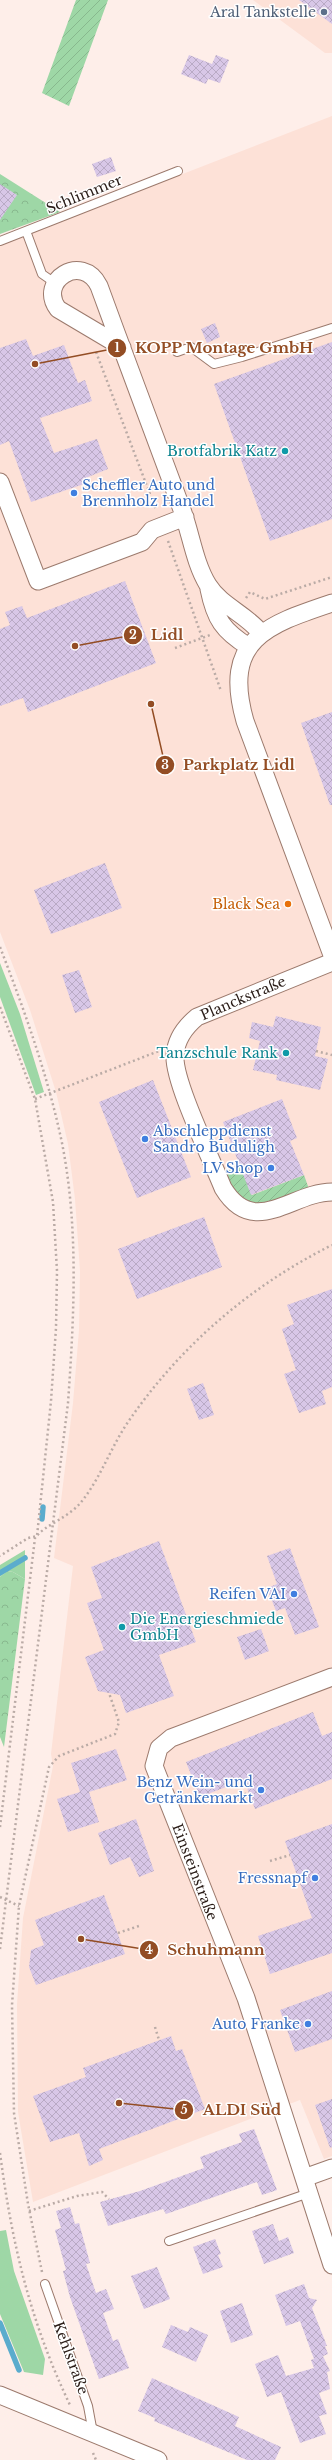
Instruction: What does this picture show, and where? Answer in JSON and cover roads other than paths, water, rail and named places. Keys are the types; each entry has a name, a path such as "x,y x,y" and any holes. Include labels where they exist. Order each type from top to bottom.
{"street":[{"path":"122,347 58,309 53,297 55,283 65,273 73,270 91,275 99,286 122,347 185,517 201,573 209,586 236,613 253,623 261,633"},
{"path":"0,482 38,582 142,542 152,530 185,517"},
{"path":"209,586 217,615 224,627 230,635 249,647"},
{"path":"332,603 283,620 261,633 249,647 242,660 237,689 242,711 332,955"},
{"name":"Planckstraße","path":"332,962 197,1017 184,1029 177,1043 175,1055 180,1081 223,1188 231,1199 243,1208 264,1212 322,1192 332,1192"},
{"name":"Einsteinstraße","path":"332,1677 171,1738 158,1748 154,1759 155,1774 160,1787 188,1851 246,1998 332,2265"},
{"path":"306,2186 332,2168"},
{"path":"0,2394 158,2460"}],"lane":[{"name":"Schlimmer","path":"0,241 178,171"},
{"path":"26,231 42,274 55,283"},
{"path":"176,352 191,347 214,364 242,357 332,328"},
{"path":"169,2240 306,2186"},
{"name":"Kehlstraße","path":"44,2284 88,2406 87,2430"}],"waterway":[{"path":"42,1519 43,1507"},
{"path":"0,1573 25,1558"},
{"path":"0,2323 19,2370"}],"place":[{"name":"Aral Tankstelle","path":"324,12"},
{"name":"KOPP Montage GmbH","path":"35,364"},
{"name":"Brotfabrik Katz","path":"285,451"},
{"name":"Scheffler Auto und Brennholz Handel","path":"74,493"},
{"name":"Lidl","path":"75,646"},
{"name":"Parkplatz Lidl","path":"151,704"},
{"name":"Black Sea","path":"288,904"},
{"name":"Tanzschule Rank","path":"286,1053"},
{"name":"Abschleppdienst Sandro Buduligh","path":"145,1139"},
{"name":"LV Shop","path":"271,1168"},
{"name":"Reifen VAI","path":"294,1594"},
{"name":"Die Energieschmiede GmbH","path":"122,1627"},
{"name":"Benz Wein- und Getränkemarkt","path":"261,1790"},
{"name":"Fressnapf","path":"315,1878"},
{"name":"Schuhmann","path":"81,1939"},
{"name":"Auto Franke","path":"308,2024"},
{"name":"ALDI Süd","path":"119,2103"}]}
